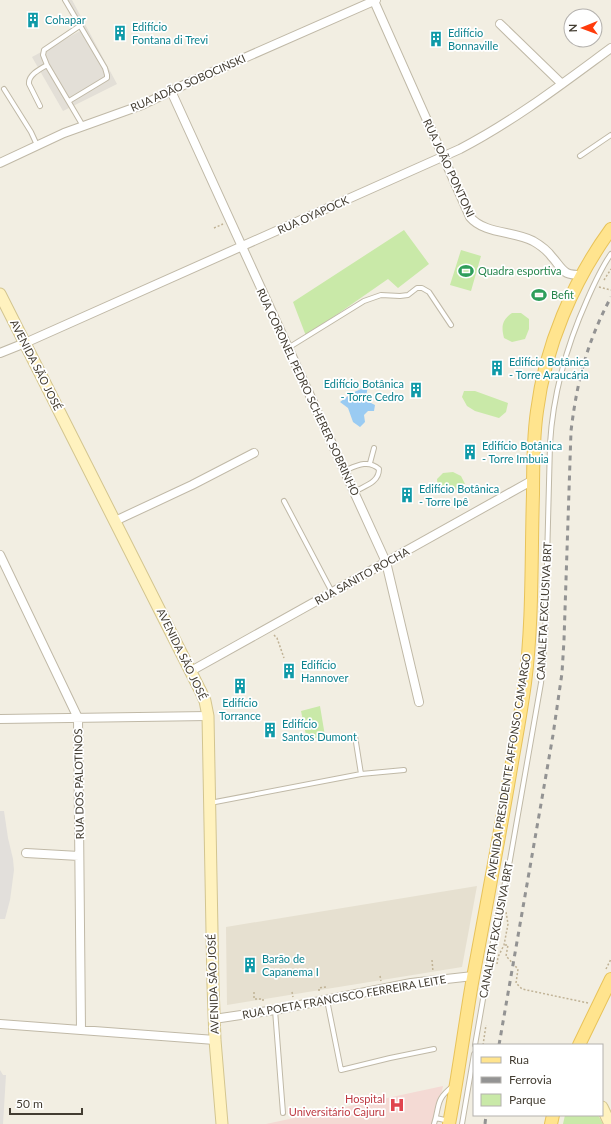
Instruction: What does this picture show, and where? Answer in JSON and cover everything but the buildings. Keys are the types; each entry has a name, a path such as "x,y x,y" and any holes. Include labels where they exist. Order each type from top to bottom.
{"main road":[{"name":"AVENIDA PRESIDENTE AFFONSO CAMARGO","path":"449,1122 526,672 530,612 536,417 544,372 562,318 582,275 590,259 611,229"},
{"path":"579,1044 611,979"}],"street":[{"name":"RUA ADÃO SOBOCINSKI","path":"0,163 37,145 83,126 134,108 192,80 375,0"},
{"name":"RUA JOÃO PONTONI","path":"375,0 468,213 474,221 479,225 516,234 532,240 546,250 562,270 567,273 582,275"},
{"path":"500,24 562,84"},
{"name":"RUA OYAPOCK","path":"0,353 443,157 495,129 562,84 611,48"},
{"name":"RUA CORONEL PEDRO SCHERER SOBRINHO","path":"171,91 386,562 419,702"},
{"name":"AVENIDA SÃO JOSÉ","path":"0,294 205,701 208,716 214,1018 222,1124"},
{"path":"115,521 192,486 254,453"},
{"name":"RUA SANITO ROCHA","path":"191,672 533,480"},
{"name":"RUA DOS PALOTINOS","path":"0,555 2,564 78,718 81,1030"},
{"path":"0,719 208,716"},
{"path":"26,853 80,856"},
{"name":"RUA POETA FRANCISCO FERREIRA LEITE","path":"214,1018 265,1012 411,983 473,976"},
{"path":"0,1024 215,1040"},
{"path":"603,1109 610,1124"}],"lane":[{"path":"65,0 81,25 107,74 107,78 69,101"},
{"path":"81,25 44,50 43,55 47,65 83,126"},
{"path":"40,106 29,84 29,80 30,77 47,65"},
{"path":"4,89 37,145"},
{"path":"580,156 611,135"},
{"name":"CANALETA EXCLUSIVA BRT","path":"476,1044 497,919 510,860 541,683 545,639 550,444 556,393 564,358 575,328 594,283 611,254"},
{"path":"288,348 364,301 381,295 408,295 417,288 422,288 429,292 451,325"},
{"path":"370,463 374,448"},
{"path":"344,471 370,463 379,469 379,475 376,480 354,492"},
{"path":"284,501 332,593"},
{"path":"355,736 361,774"},
{"path":"210,803 361,774 404,770"},
{"path":"327,1000 341,1070 434,1049"},
{"path":"275,1010 283,1114"},
{"path":"462,1124 473,1060"},
{"path":"434,1124 439,1100 456,1084"},
{"path":"436,1118 449,1122"}],"path":[{"path":"268,628 277,638 284,658"},
{"path":"504,945 508,945 506,956 518,970 516,983 522,989 590,1004"},
{"path":"432,960 433,980"},
{"path":"254,992 254,1000 263,999 265,1012"}],"shaded area":[{"path":"63,0 72,0 117,84 63,111 32,57 80,31"},
{"path":"0,811 4,811 14,870 10,900 5,919 0,919"},
{"path":"477,886 462,967 227,1005 226,927"},
{"path":"0,1070 3,1075 6,1075 3,1124 0,1124"},
{"name":"Hospital Universitário Cajuru","path":"443,1086 435,1124 266,1124"}],"green space":[{"path":"404,230 429,264 398,288 388,279 306,336 293,302"},
{"name":"Quadra esportiva","path":"461,250 481,256 471,291 450,285"},
{"path":"512,313 521,313 529,319 529,329 525,339 512,342 504,338 503,324 506,318"},
{"path":"464,391 475,391 508,403 506,412 499,418 475,411 467,406 462,397"},
{"path":"453,472 461,476 465,484 448,494 438,491 437,479 443,473"},
{"path":"320,706 325,736 307,740 301,711"},
{"path":"565,1116 599,1116 603,1124 563,1124"}],"water":[{"path":"368,386 366,397 369,402 375,405 374,411 368,411 364,415 365,422 360,427 353,422 348,408 340,402 352,393"}],"railway":[{"path":"499,1044 553,735 562,673 571,431 573,413 580,378 589,346 611,297"},
{"path":"485,1124 486,1116"}],"place":[{"name":"Cohapar","path":"33,20"},
{"name":"Edifício Fontana di Trevi","path":"120,33"},
{"name":"Edifício Bonnaville","path":"436,39"},
{"name":"Quadra esportiva","path":"466,271"},
{"name":"Befit","path":"539,295"},
{"name":"Edifício Botânica - Torre Araucária","path":"497,368"},
{"name":"Edifício Botânica - Torre Cedro","path":"416,390"},
{"name":"Edifício Botânica - Torre Imbuia","path":"470,452"},
{"name":"Edifício Botânica - Torre Ipê","path":"407,495"},
{"name":"Edifício Hannover","path":"289,671"},
{"name":"Edifício Torrance","path":"240,686"},
{"name":"Edifício Santos Dumont","path":"270,730"},
{"name":"Barão de Capanema I","path":"250,965"},
{"name":"Hospital Universitário Cajuru","path":"397,1105"}]}
